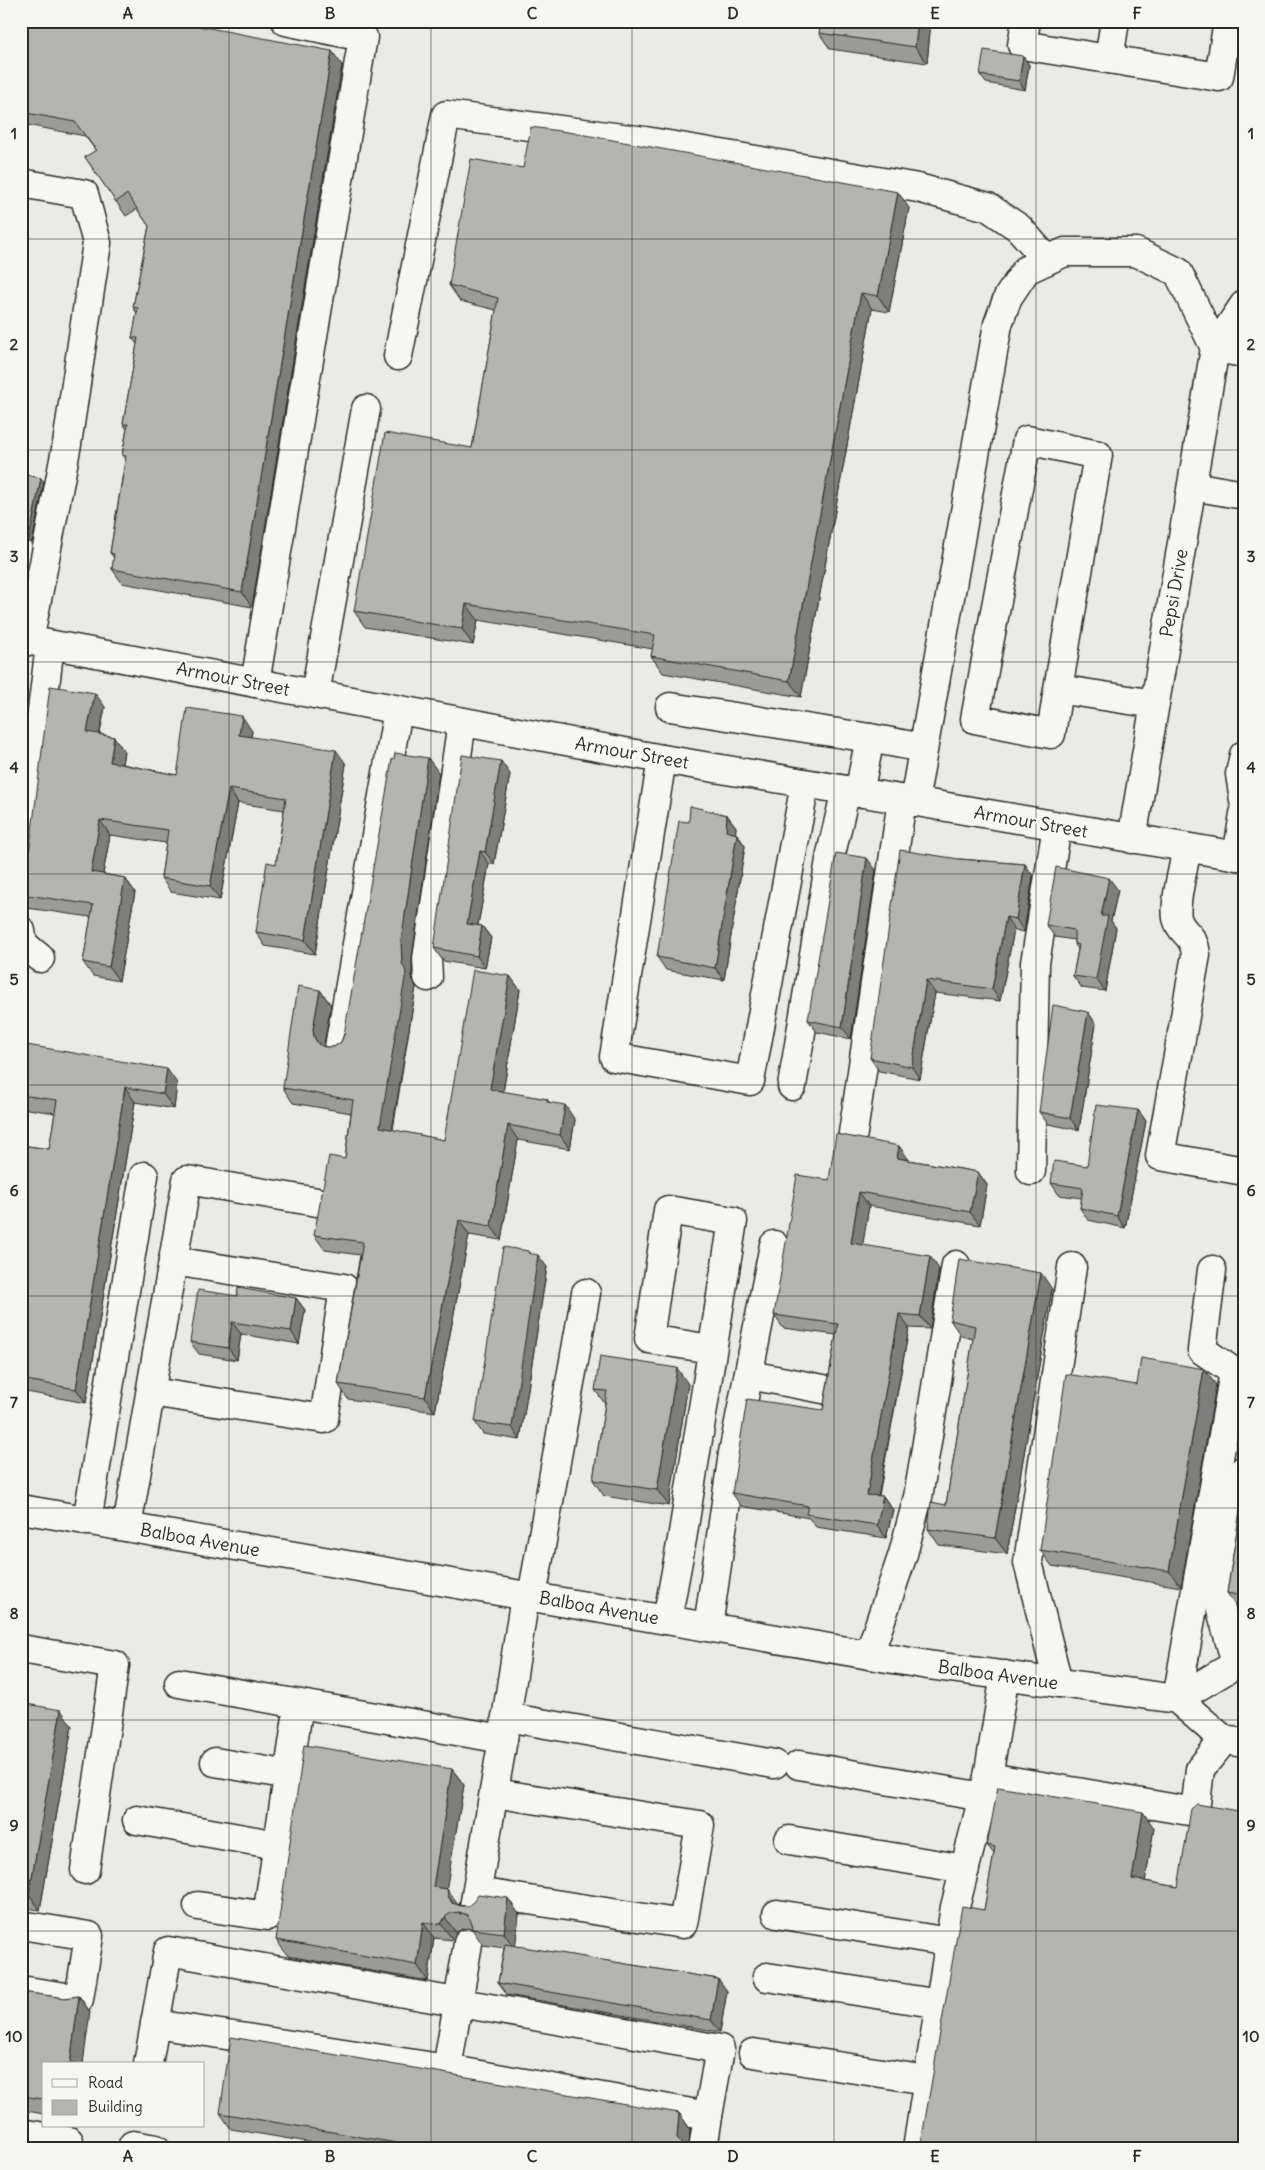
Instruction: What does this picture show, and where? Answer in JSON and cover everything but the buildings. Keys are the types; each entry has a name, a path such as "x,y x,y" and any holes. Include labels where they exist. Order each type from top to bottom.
{"street":[{"path":"255,683 363,37 286,21"},
{"path":"1026,21 1022,45 1219,77 1228,21"},
{"path":"1109,60 1115,21"},
{"path":"398,356 446,115 645,141 918,188 988,207 1019,228 1047,260"},
{"path":"21,183 84,194 97,243 67,444 34,642 21,883"},
{"path":"853,1133 908,801 923,748 998,324 1008,297 1026,270 1065,252 1136,252 1178,272 1215,348"},
{"path":"1215,348 1244,305"},
{"path":"1215,348 1244,353"},
{"name":"Pepsi Drive","path":"1132,839 1215,348"},
{"path":"316,694 366,410"},
{"path":"1027,440 1098,455 1058,690 1051,734 975,719 1027,440"},
{"path":"1193,479 1244,481"},
{"path":"1193,479 1244,495"},
{"name":"Armour Street","path":"34,642 662,759 1240,857"},
{"path":"1058,690 1155,704"},
{"path":"670,707 923,748"},
{"path":"339,1047 398,710"},
{"path":"428,978 427,958 462,722"},
{"path":"792,1086 831,854 870,738"},
{"path":"1244,755 1240,774 1244,800"},
{"path":"662,759 614,1057 750,1081 805,784"},
{"path":"1240,857 1244,814"},
{"path":"1031,1170 1035,963 1057,826"},
{"path":"1187,848 1176,907 1180,926 1195,943 1196,955 1160,1156 1244,1171"},
{"path":"21,931 23,944 40,958"},
{"path":"87,1521 144,1176"},
{"path":"127,1527 187,1180 317,1202"},
{"path":"667,1620 682,1539 733,1221 668,1210 649,1339 711,1349"},
{"path":"708,1627 733,1453 774,1245"},
{"path":"151,1392 324,1419 344,1288 173,1261"},
{"path":"869,1655 903,1554 918,1497 956,1265"},
{"path":"1058,1682 1028,1562 1072,1267"},
{"path":"1178,1699 1234,1372 1202,1350 1212,1270"},
{"path":"494,1793 700,1825 683,1924 475,1899 528,1596 586,1293"},
{"path":"748,1375 823,1389"},
{"path":"1178,1699 1240,1665 1220,1606 1244,1470"},
{"name":"Balboa Avenue","path":"21,1509 869,1655 1005,1676 1178,1699"},
{"path":"21,1649 115,1666 85,1870"},
{"path":"916,2149 949,1942 985,1787 1005,1676"},
{"path":"179,1683 299,1704 1195,1812 1200,1769 1234,1741 1178,1699"},
{"path":"198,1906 267,1916 299,1704"},
{"path":"215,1762 289,1775"},
{"path":"137,1820 278,1845"},
{"path":"789,1840 965,1869"},
{"path":"777,1914 949,1942"},
{"path":"21,1925 89,1936 79,1999 21,1990"},
{"path":"447,2069 468,1943"},
{"path":"148,2062 168,1951 720,2049 703,2149"},
{"path":"767,1977 940,2004"},
{"path":"155,2024 447,2069 708,2116"},
{"path":"753,2053 927,2080"},
{"path":"21,2133 70,2141 68,2149"}]}
